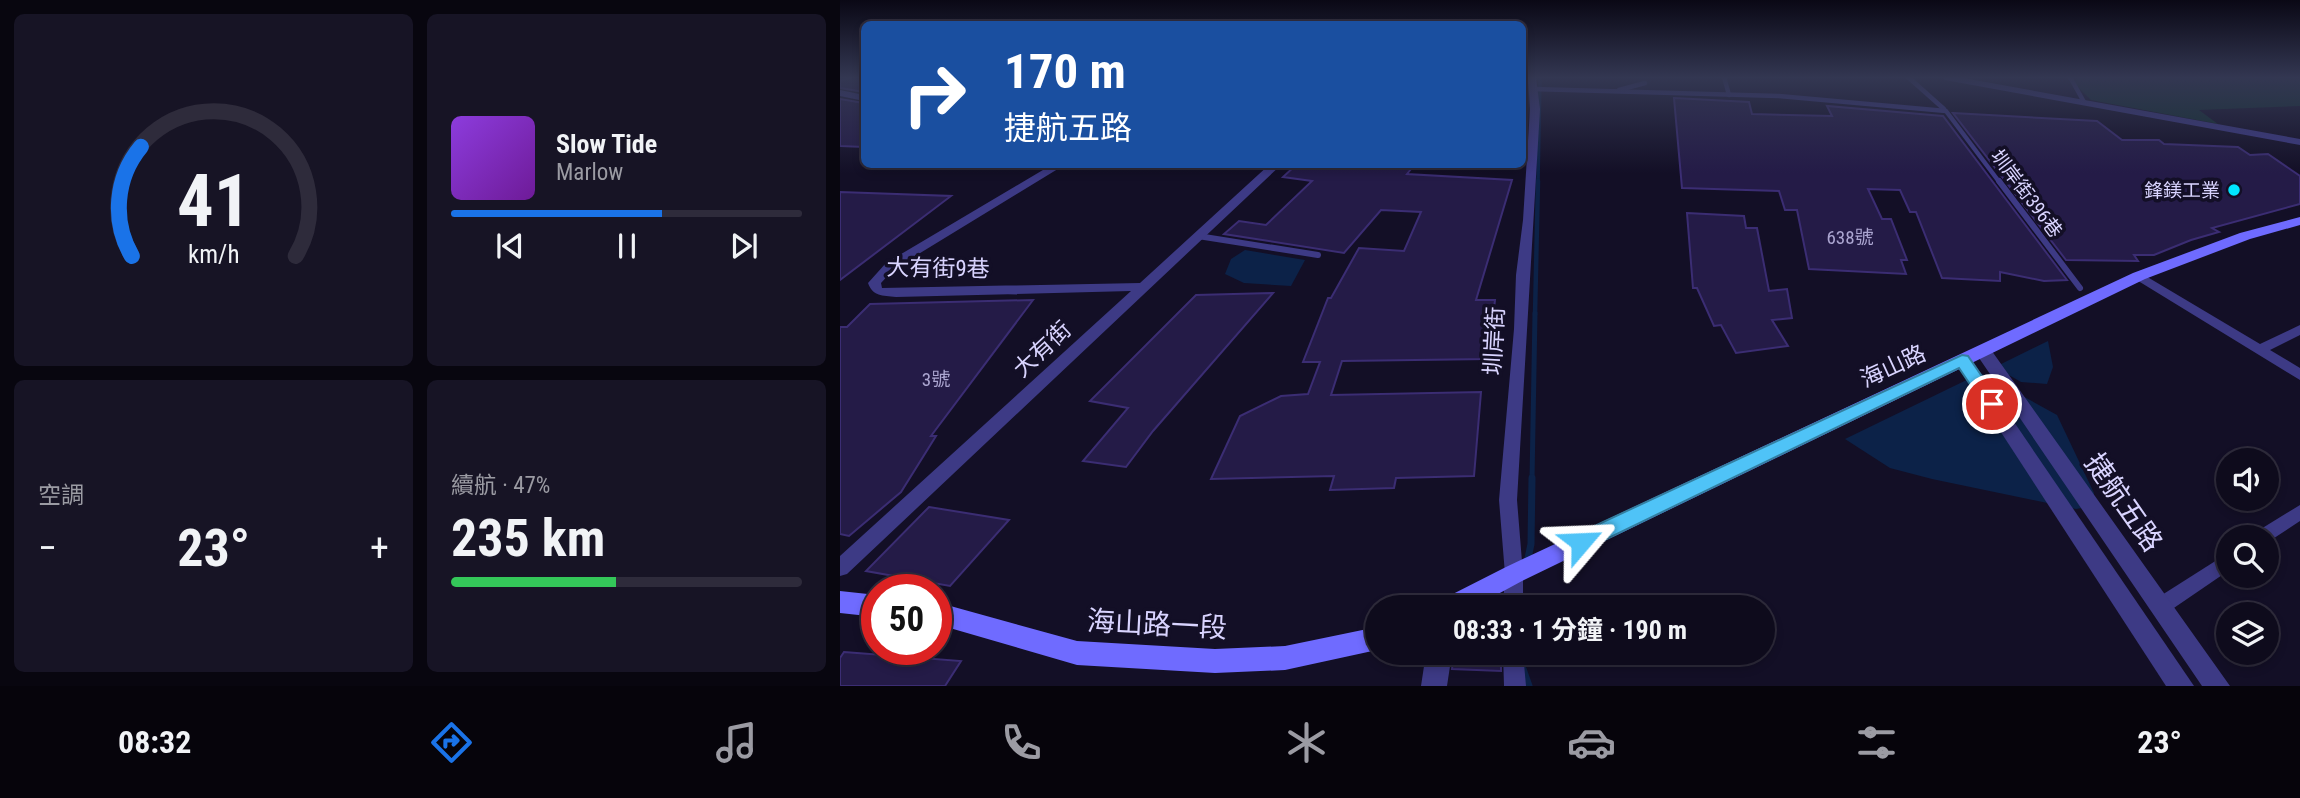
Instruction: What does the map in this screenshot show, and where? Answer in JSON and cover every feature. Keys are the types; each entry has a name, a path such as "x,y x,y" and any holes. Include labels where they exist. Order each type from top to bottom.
{"main road":[{"name":"海山路","path":"1514,574 2139,276 2245,236 2300,220"},
{"path":"1475,595 1514,574"},
{"path":"840,602 861,604"},
{"name":"海山路一段","path":"952,617 1077,653 1188,659 1285,658 1365,641"}],"street":[{"name":"圳岸街","path":"1513,595 1508,500 1521,329 1522,275 1529,220 1533,109"},
{"path":"2122,109 2300,142"},
{"name":"大有街9巷","path":"1054,168 890,266 874,283 877,290 896,293 1143,286"},
{"name":"大有街","path":"840,568 1273,168"},
{"path":"2139,276 2300,375"},
{"path":"2260,350 2300,329"},
{"path":"1973,356 2181,686"},
{"name":"捷航五路","path":"1973,356 2161,606 2217,686"},
{"path":"2279,526 2300,512"},
{"path":"2161,606 2216,569"},
{"path":"1434,686 1437,665"},
{"path":"1514,665 1515,686"}],"lane":[{"path":"1924,109 1946,111"},
{"name":"圳岸街396巷","path":"1946,111 2080,288"},
{"path":"1197,236 1318,256"}],"green space":[{"path":"2139,109 2224,109 2199,110 2218,124"}],"water":[{"path":"1245,250 1305,260 1291,286 1244,283 1225,274 1231,259"},
{"path":"2048,341 2053,367 2047,384 2021,382 1995,367"},
{"path":"1981,373 2057,415 2094,493 2093,506 2076,509 1890,468 1845,439"}],"building":[{"path":"840,109 861,109 861,147 840,146"},
{"path":"1675,109 1751,109 1752,114 1832,116 1829,109 1862,109 1943,116 2067,280 2044,281 2000,272 2000,281 1942,278 1916,212 1910,212 1900,190 1868,189 1882,219 1891,219 1907,260 1901,260 1906,274 1809,269 1797,210 1785,210 1779,191 1682,188"},
{"path":"1953,113 2097,121 2122,140 2159,140 2164,144 2238,147 2250,155 2268,154 2300,176 2300,204 2212,228 2219,232 2154,255 2134,255 2138,261 2066,260"},
{"path":"1293,168 1412,168 1407,174 1512,180 1476,300 1495,300 1488,359 1342,361 1331,395 1481,392 1474,476 1396,478 1394,488 1330,490 1334,476 1211,479 1240,416 1281,396 1308,394 1320,362 1303,362 1328,298 1331,298 1359,248 1404,251 1421,212 1381,210 1344,253 1224,234 1239,221 1266,225 1312,181 1283,177"},
{"path":"840,192 951,196 840,280"},
{"path":"1687,213 1744,216 1746,228 1757,228 1769,291 1787,289 1792,318 1772,320 1788,346 1736,353 1721,325 1714,326 1697,288 1693,288"},
{"path":"1273,293 1153,431 1126,467 1083,461 1128,408 1090,401 1196,295"},
{"path":"1033,300 931,436 936,436 901,492 849,536 840,534 840,327 847,327 870,304"},
{"path":"929,507 1009,520 952,584 952,574 883,574 866,571"},
{"path":"844,652 861,653 861,665 952,665 952,660 961,661 945,686 840,686 840,658"},
{"path":"1452,665 1501,665 1501,671 1452,669"}],"waterway":[{"path":"1538,183 1539,109"},
{"path":"1535,315 1538,181"},
{"path":"1532,480 1535,313"},
{"path":"1527,563 1531,544 1532,478"},
{"path":"1523,669 1529,686"}],"place":[{"name":"鋒鎂工業","path":"2234,190"}],"route":[{"path":"1581,542 1962,360 1992,404"}]}
